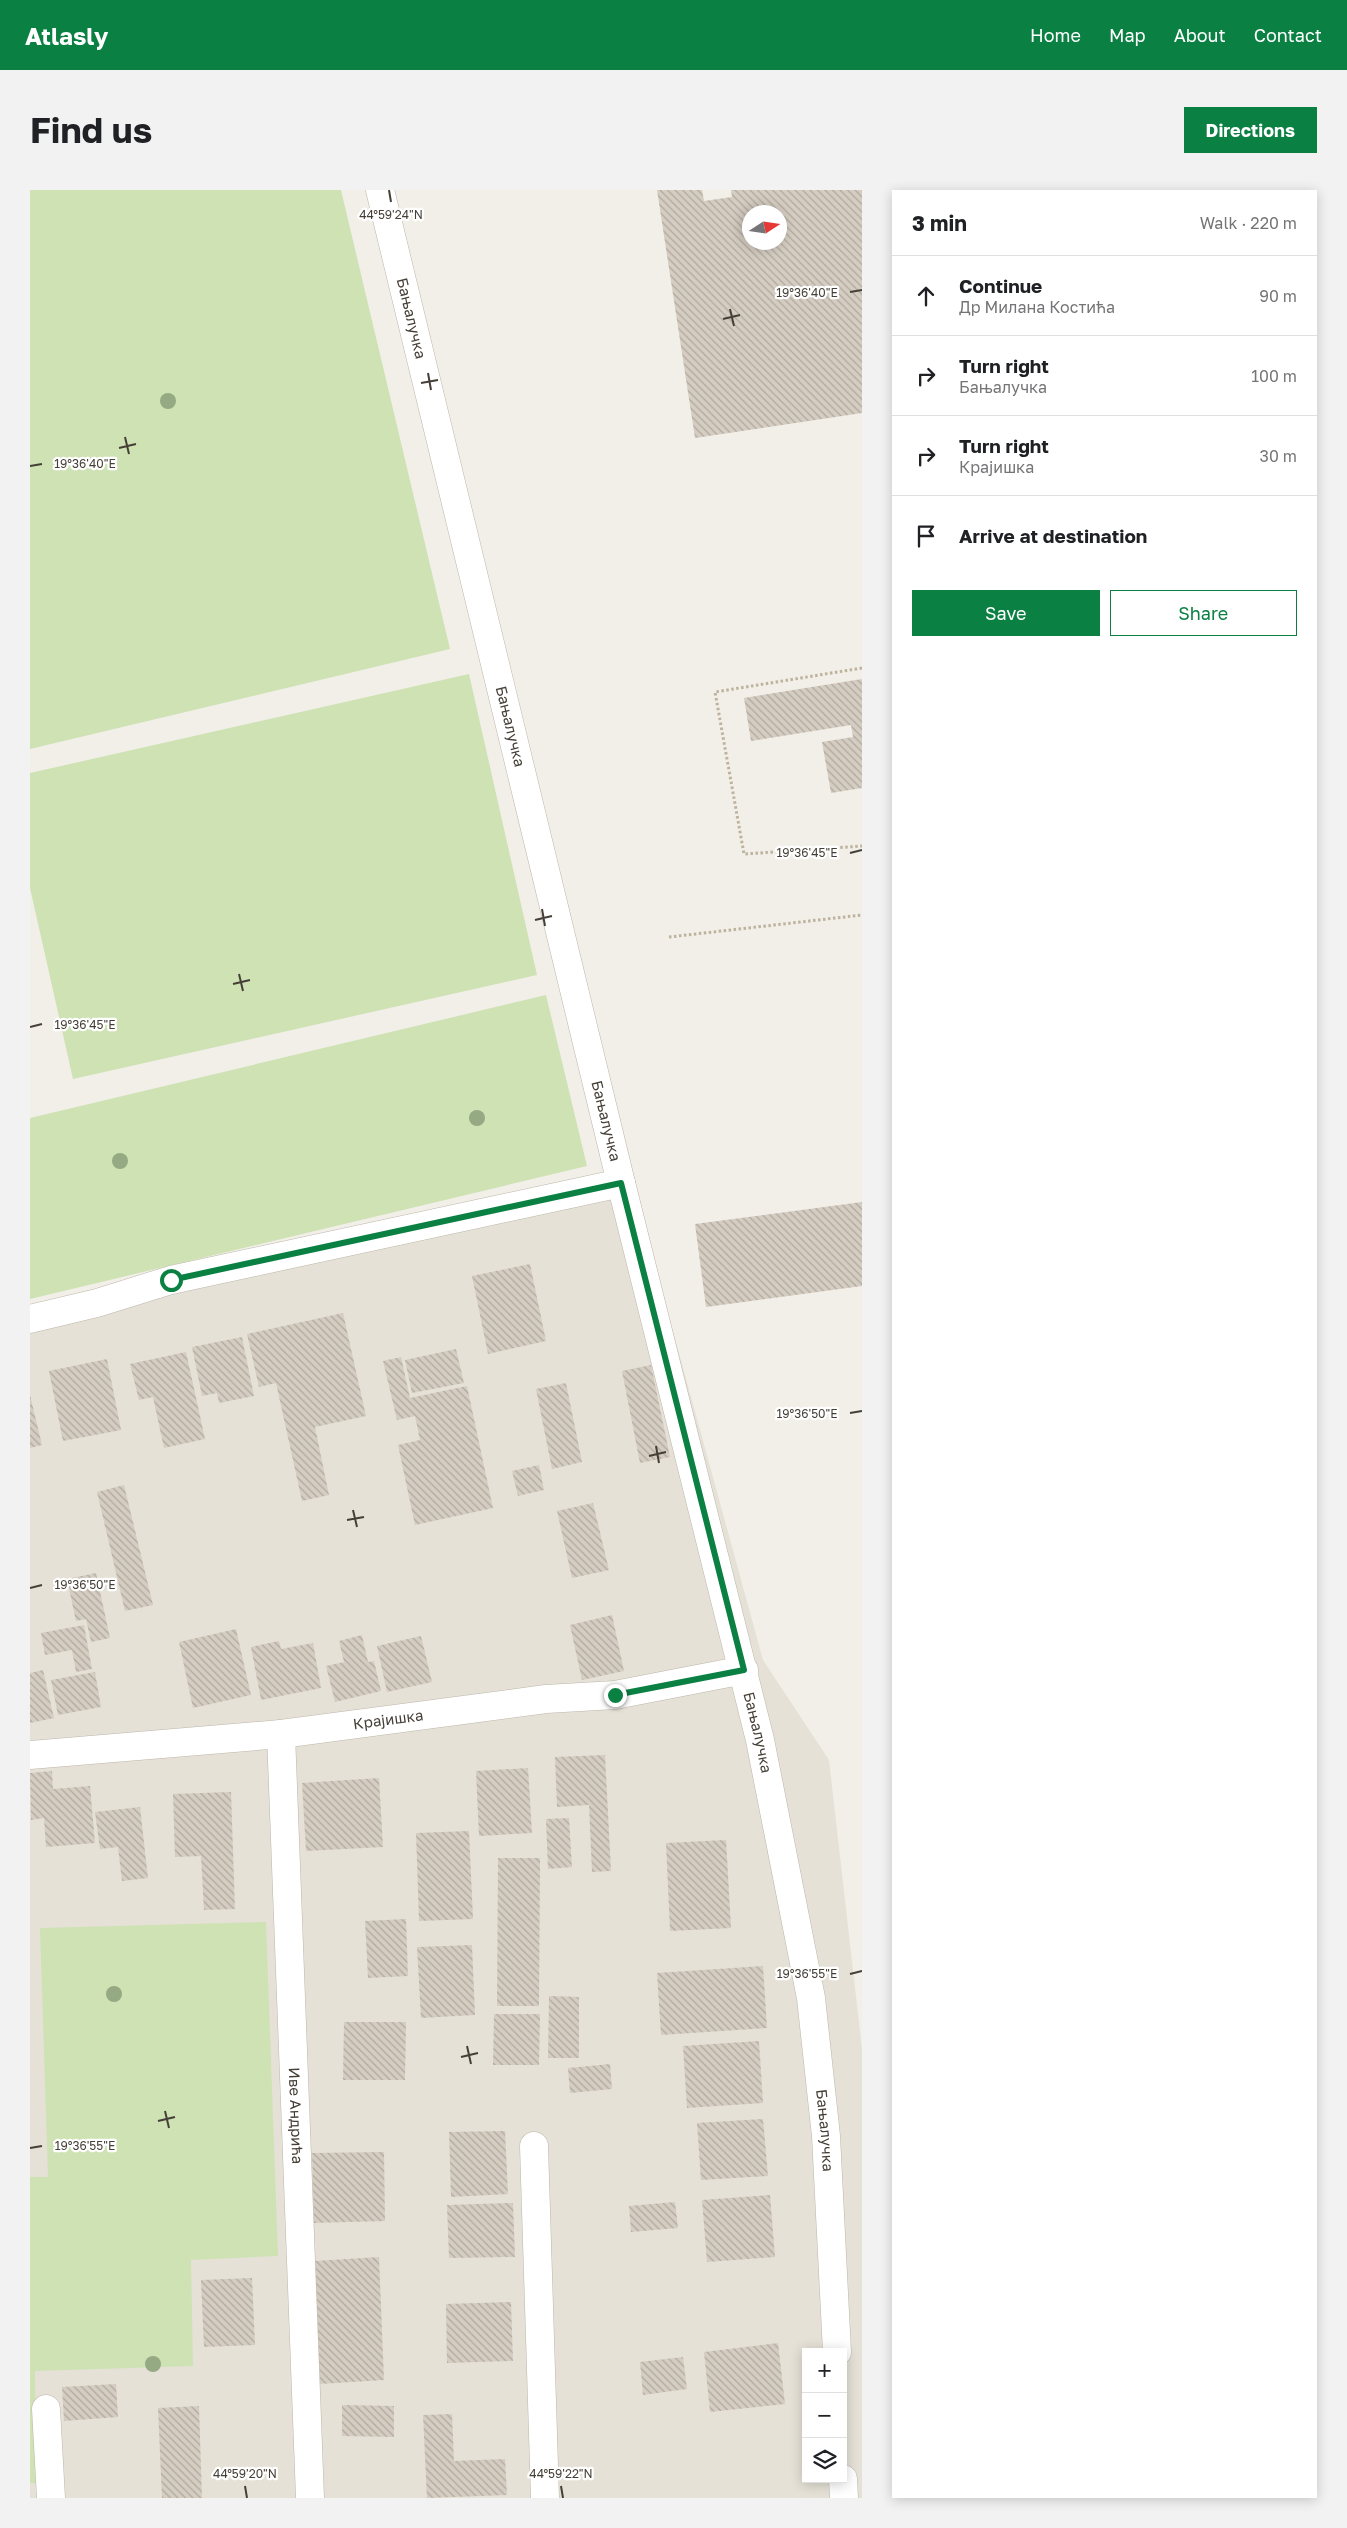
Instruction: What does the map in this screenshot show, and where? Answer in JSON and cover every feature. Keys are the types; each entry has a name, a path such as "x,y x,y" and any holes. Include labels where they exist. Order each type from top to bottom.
{"street":[{"name":"Бањалучка","path":"380,190 621,1183 744,1670 778,1828 811,1998 826,2136 837,2348"},
{"path":"30,1319 171,1280 621,1183"},
{"name":"Крајишка","path":"30,1755 281,1734 546,1699 615,1695 744,1670"},
{"name":"Иве Андрића","path":"281,1734 310,2498"},
{"path":"534,2146 545,2498"},
{"path":"46,2409 50,2498"},
{"path":"843,2483 844,2498"}],"path":[{"path":"862,668 715,692 744,854 862,846"},
{"path":"669,937 862,914"}],"shaded area":[{"path":"633,1185 763,1660 829,1760 862,2049 862,2498 30,2498 30,1306"}],"green space":[{"path":"30,190 341,190 450,649 30,749"},
{"path":"469,674 537,975 73,1079 30,888 30,773"},
{"path":"546,995 587,1166 30,1299 30,1118"},
{"path":"266,1922 278,2256 191,2260 193,2366 35,2371 36,2483 30,2483 30,2177 48,2177 40,1928"}],"building":[{"path":"657,190 702,190 704,201 732,197 731,190 862,190 862,413 695,438"},
{"path":"862,679 862,788 831,793 822,742 853,737 851,725 751,741 744,698"},
{"path":"862,1202 862,1286 706,1307 695,1224"},
{"path":"530,1264 546,1341 488,1354 472,1276"},
{"path":"343,1313 366,1416 315,1427 329,1495 302,1501 276,1383 259,1387 247,1334"},
{"path":"242,1337 254,1396 219,1403 217,1393 202,1396 192,1347"},
{"path":"456,1349 464,1383 412,1393 405,1360"},
{"path":"186,1352 205,1439 164,1448 153,1397 139,1400 130,1364"},
{"path":"401,1357 410,1398 467,1386 493,1508 415,1525 398,1445 420,1440 415,1416 397,1420 383,1361"},
{"path":"107,1359 121,1430 63,1441 49,1371"},
{"path":"651,1365 670,1457 640,1463 622,1371"},
{"path":"566,1383 582,1462 552,1469 536,1389"},
{"path":"30,1395 42,1445 30,1448"},
{"path":"539,1465 544,1490 518,1496 512,1471"},
{"path":"124,1485 153,1605 125,1611 97,1492"},
{"path":"593,1503 609,1570 572,1578 557,1511"},
{"path":"96,1573 110,1638 91,1642 86,1619 76,1621 67,1579"},
{"path":"612,1615 624,1671 582,1680 570,1625"},
{"path":"84,1625 92,1669 76,1672 72,1650 45,1655 41,1633"},
{"path":"236,1629 251,1695 193,1708 179,1642"},
{"path":"362,1635 368,1662 374,1661 381,1691 335,1702 326,1666 344,1662 339,1641"},
{"path":"421,1636 432,1682 387,1692 377,1646"},
{"path":"279,1641 281,1649 313,1643 321,1688 261,1700 251,1647"},
{"path":"43,1670 54,1718 30,1723 30,1673"},
{"path":"95,1672 101,1707 58,1715 51,1680"},
{"path":"605,1755 611,1871 592,1872 589,1805 557,1807 555,1757"},
{"path":"528,1768 532,1833 479,1836 476,1771"},
{"path":"52,1771 53,1789 90,1786 95,1843 46,1847 44,1818 31,1820 30,1773"},
{"path":"379,1778 383,1847 306,1851 302,1783"},
{"path":"231,1792 235,1909 204,1910 201,1856 175,1857 173,1794"},
{"path":"140,1807 148,1878 122,1881 118,1847 100,1849 95,1812"},
{"path":"569,1818 572,1867 548,1869 546,1819"},
{"path":"469,1831 473,1919 419,1921 416,1833"},
{"path":"726,1840 731,1928 670,1931 666,1843"},
{"path":"498,1858 540,1858 539,2006 497,2006"},
{"path":"406,1919 408,1976 368,1978 365,1921"},
{"path":"472,1945 475,2015 421,2018 417,1947"},
{"path":"763,1966 767,2028 661,2035 657,1973"},
{"path":"549,1996 579,1997 579,2058 548,2058"},
{"path":"494,2014 540,2014 539,2065 493,2065"},
{"path":"344,2022 406,2022 405,2080 343,2080"},
{"path":"759,2041 763,2103 687,2108 683,2046"},
{"path":"610,2064 612,2089 570,2093 568,2068"},
{"path":"763,2119 768,2176 701,2180 697,2123"},
{"path":"505,2131 508,2194 451,2197 449,2132"},
{"path":"384,2152 385,2221 314,2223 312,2153"},
{"path":"770,2195 775,2257 707,2262 702,2200"},
{"path":"675,2202 678,2228 631,2232 629,2206"},
{"path":"513,2203 515,2257 449,2258 447,2205"},
{"path":"379,2257 384,2380 320,2384 315,2261"},
{"path":"252,2278 255,2345 204,2347 201,2280"},
{"path":"511,2302 513,2361 447,2363 446,2304"},
{"path":"778,2343 785,2404 710,2412 704,2352"},
{"path":"683,2357 687,2389 643,2395 640,2362"},
{"path":"116,2384 118,2417 64,2421 62,2387"},
{"path":"342,2405 394,2406 394,2437 342,2436"},
{"path":"199,2406 202,2498 162,2498 158,2408"},
{"path":"452,2414 454,2461 505,2459 507,2495 427,2498 423,2415"}],"route":[{"path":"171,1280 621,1183 630,1211 744,1670 615,1695"}]}
